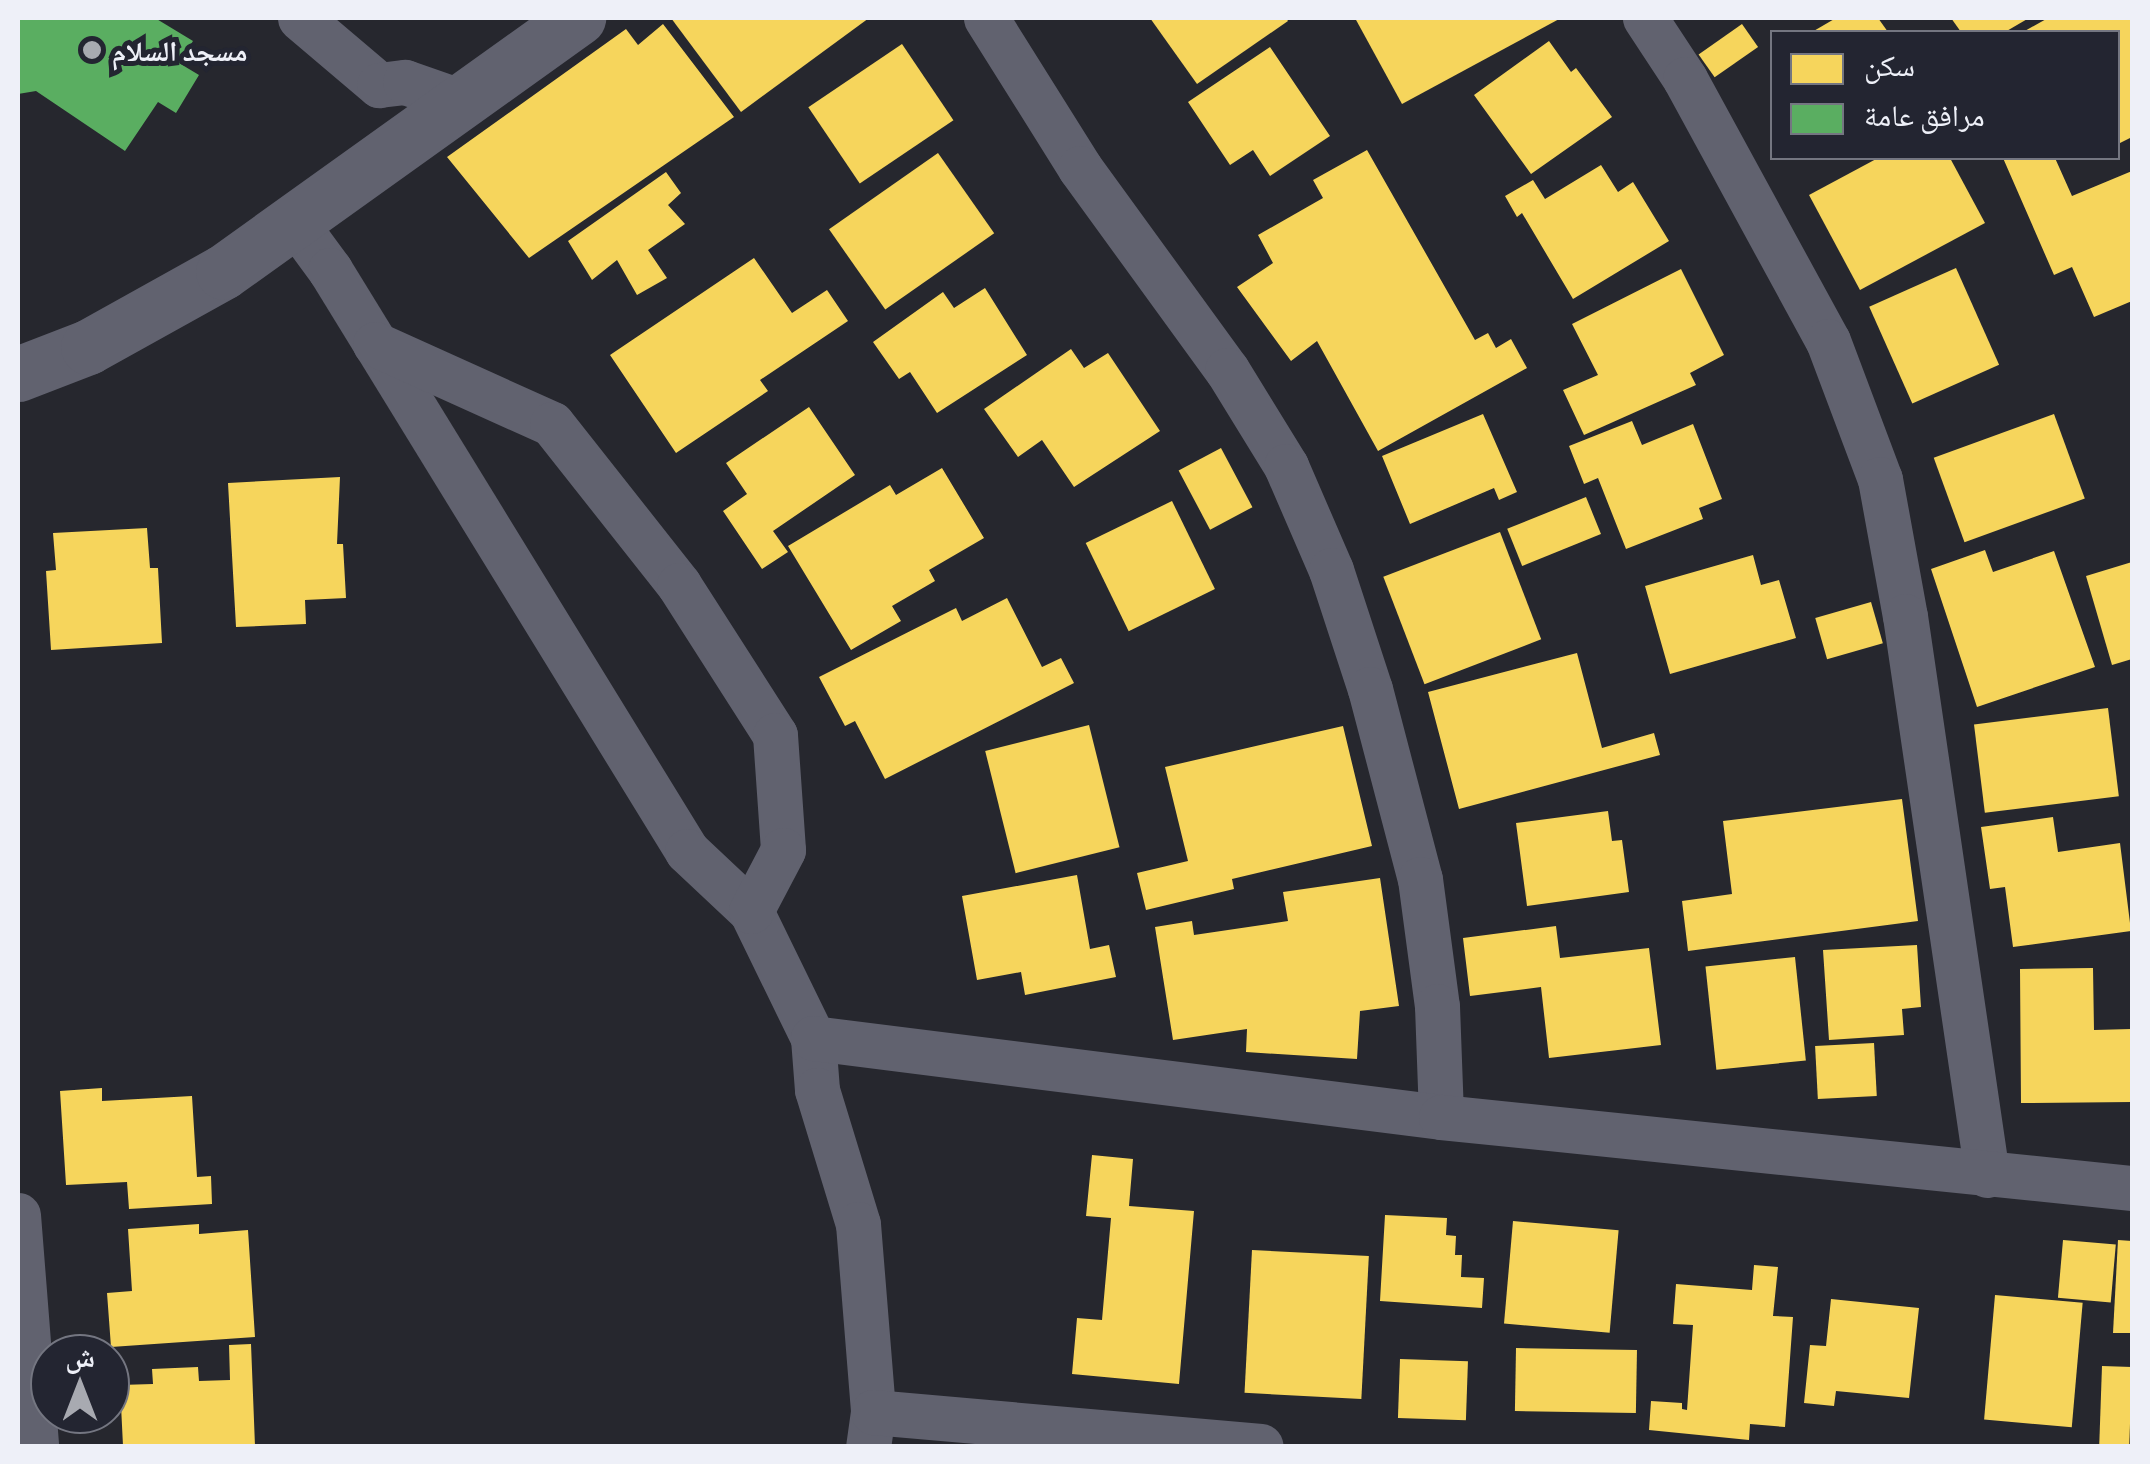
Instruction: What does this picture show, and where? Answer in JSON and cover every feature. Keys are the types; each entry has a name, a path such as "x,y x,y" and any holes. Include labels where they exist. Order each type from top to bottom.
{"main road":[{"path":"18,374 88,347 155,313 294,221 578,18"}],"street":[{"path":"300,18 379,85 405,82 462,102"},
{"path":"986,18 1080,168 1228,370 1286,466 1331,570 1370,689 1420,880 1437,1006 1442,1117"},
{"path":"1645,18 1686,79 1828,341 1880,479 1908,635 1987,1175"},
{"path":"294,221 375,344 687,851 751,911 813,1038 817,1090 858,1224 871,1429 1262,1446"},
{"path":"375,344 552,424 679,585 775,735 783,850 751,911"},
{"path":"813,1038 1442,1117 2132,1188"},
{"path":"18,1215 36,1446"}],"building: سكن":[{"path":"671,18 869,18 741,112"},
{"path":"1150,18 1286,18 1288,21 1197,84"},
{"path":"1355,18 1561,18 1402,104"},
{"path":"1836,18 1878,18 1887,30 1815,30"},
{"path":"1951,18 2029,18 2008,30 1960,30"},
{"path":"2048,18 2132,18 2132,137 2120,143 2120,30 2027,30"},
{"path":"663,24 734,117 529,258 447,157 626,29 638,45"},
{"path":"1742,24 1758,47 1715,77 1699,54"},
{"path":"1549,41 1571,72 1576,68 1612,117 1531,174 1474,95"},
{"path":"902,44 953,120 860,183 808,107"},
{"path":"1270,47 1330,136 1270,176 1253,150 1230,165 1188,102"},
{"path":"1367,150 1475,340 1488,333 1496,348 1511,339 1527,368 1378,451 1317,341 1291,361 1237,287 1273,263 1258,235 1323,198 1313,180"},
{"path":"938,153 994,233 885,310 829,229"},
{"path":"1874,160 1951,160 1985,223 1860,290 1809,195"},
{"path":"2004,160 2056,160 2072,196 2132,171 2132,301 2094,317 2072,267 2054,275"},
{"path":"1601,165 1618,192 1633,182 1669,241 1573,299 1522,213 1517,217 1505,196 1533,180 1545,199"},
{"path":"666,172 681,193 668,205 685,224 648,250 667,278 637,295 617,260 592,280 568,241"},
{"path":"754,258 792,313 827,290 848,321 760,380 768,391 676,453 610,355"},
{"path":"1956,268 1999,365 1912,403 1869,307"},
{"path":"1681,269 1724,355 1690,373 1696,385 1584,435 1563,390 1598,375 1572,324"},
{"path":"985,288 1027,355 937,413 910,372 899,379 873,342 943,292 954,308"},
{"path":"1071,349 1084,368 1108,353 1160,431 1074,487 1042,440 1018,457 984,409"},
{"path":"809,407 855,475 773,531 788,552 762,569 723,511 747,494 726,463"},
{"path":"1483,414 1517,492 1499,500 1494,488 1410,524 1382,456"},
{"path":"2054,414 2085,499 1965,542 1934,458"},
{"path":"1632,421 1642,445 1693,424 1722,499 1699,508 1703,519 1626,549 1598,478 1584,484 1569,446"},
{"path":"1221,448 1252,507 1210,530 1179,471"},
{"path":"942,468 984,538 929,570 935,581 892,606 901,621 851,650 788,546 890,485 896,495"},
{"path":"340,477 337,544 343,544 346,598 305,600 306,624 236,627 228,483"},
{"path":"1586,497 1601,534 1522,566 1507,529"},
{"path":"1172,501 1215,589 1129,631 1086,543"},
{"path":"147,528 150,568 158,568 162,643 51,650 46,571 56,570 53,533"},
{"path":"1500,532 1541,639 1425,684 1383,577"},
{"path":"1985,550 1993,572 2054,551 2095,667 1977,707 1931,569"},
{"path":"1753,555 1761,585 1779,580 1796,638 1670,674 1645,586"},
{"path":"2132,562 2132,659 2112,665 2086,576"},
{"path":"1007,598 1042,667 1061,658 1074,683 885,779 855,721 845,726 819,677 956,608 962,621"},
{"path":"1871,602 1883,643 1827,659 1815,618"},
{"path":"1577,653 1602,748 1654,733 1660,755 1459,809 1428,692"},
{"path":"2108,708 2119,796 1985,813 1974,724"},
{"path":"1089,725 1119,847 1016,873 985,751"},
{"path":"1343,726 1372,846 1232,879 1234,889 1146,910 1137,873 1188,861 1165,767"},
{"path":"1902,799 1918,921 1688,951 1682,901 1732,894 1723,821"},
{"path":"1608,811 1612,841 1622,840 1629,892 1527,906 1516,823"},
{"path":"2053,817 2058,852 2120,843 2131,931 2013,947 2005,887 1990,889 1981,827"},
{"path":"1077,875 1090,949 1109,945 1116,977 1025,995 1021,972 977,980 962,896"},
{"path":"1380,878 1399,1006 1360,1011 1357,1059 1246,1052 1247,1029 1173,1040 1155,927 1192,921 1194,935 1288,921 1283,892"},
{"path":"1556,926 1560,958 1649,948 1661,1045 1549,1058 1541,987 1470,996 1463,938"},
{"path":"1917,945 1921,1007 1902,1009 1904,1035 1829,1040 1823,950"},
{"path":"1795,957 1806,1060 1716,1070 1705,966"},
{"path":"2093,968 2094,1030 2131,1029 2132,1102 2021,1103 2020,969"},
{"path":"1874,1043 1877,1096 1818,1099 1815,1046"},
{"path":"102,1088 102,1101 192,1096 197,1177 211,1176 212,1204 129,1209 127,1182 66,1185 60,1091"},
{"path":"1092,1155 1133,1159 1129,1206 1194,1211 1179,1384 1072,1374 1077,1318 1102,1320 1111,1218 1086,1216"},
{"path":"1385,1215 1447,1218 1446,1235 1456,1236 1455,1255 1462,1255 1461,1277 1484,1278 1482,1308 1380,1301"},
{"path":"1513,1221 1619,1230 1610,1333 1504,1324"},
{"path":"199,1224 199,1234 248,1230 255,1337 130,1346 130,1334 110,1334 107,1293 132,1291 128,1229"},
{"path":"2063,1240 2116,1245 2111,1302 2058,1298"},
{"path":"2118,1240 2132,1241 2132,1333 2113,1333"},
{"path":"1252,1250 1369,1256 1361,1399 1245,1393"},
{"path":"1754,1265 1778,1267 1773,1316 1793,1317 1785,1427 1750,1424 1749,1440 1649,1430 1651,1401 1682,1403 1682,1409 1687,1410 1693,1325 1673,1324 1676,1284 1752,1290"},
{"path":"1995,1295 2083,1303 2072,1427 1984,1420"},
{"path":"1831,1299 1919,1308 1909,1398 1836,1391 1834,1406 1804,1403 1810,1345 1826,1346"},
{"path":"251,1344 255,1446 123,1446 122,1434 130,1434 130,1385 153,1384 152,1369 198,1367 199,1381 230,1380 229,1345"},
{"path":"1516,1348 1637,1350 1636,1413 1515,1411"},
{"path":"1400,1359 1468,1361 1466,1420 1398,1418"},
{"path":"2102,1366 2132,1367 2129,1446 2099,1446"}],"building: مرافق عامة":[{"path":"18,18 155,18 193,41 179,63 199,75 176,113 158,102 125,151 36,91 18,94"}],"place":[{"name":"مسجد السلام","path":"92,50"}]}
